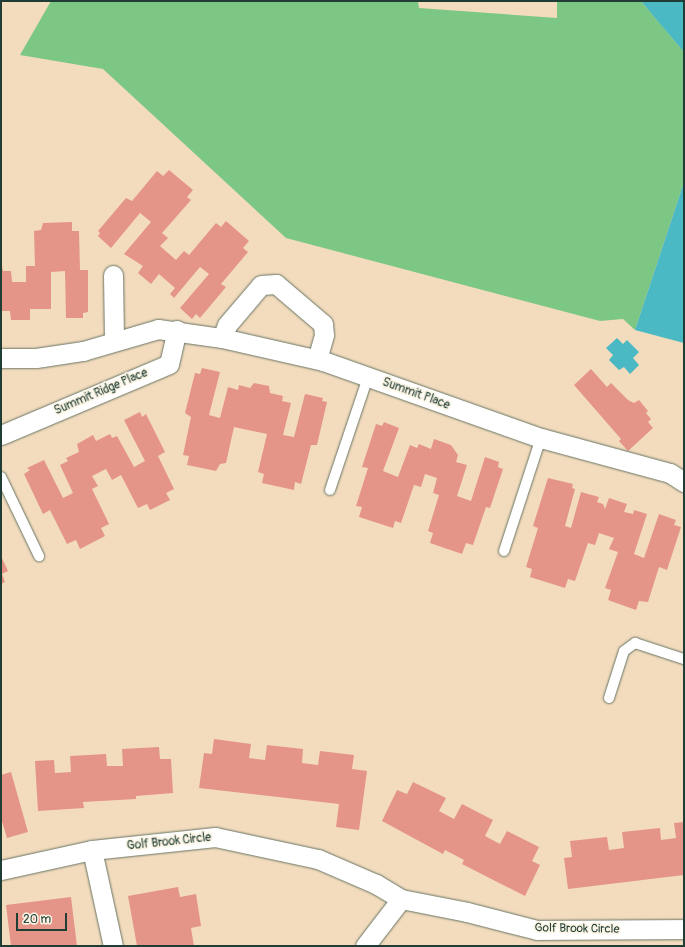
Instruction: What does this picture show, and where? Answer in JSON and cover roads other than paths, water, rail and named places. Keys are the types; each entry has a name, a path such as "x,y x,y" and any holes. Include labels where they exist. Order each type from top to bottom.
{"street":[{"path":"1,358 36,358 83,351 114,341 113,275"},
{"path":"222,338 227,325 261,285 276,284 323,324 324,335 317,359"},
{"name":"Summit Place","path":"114,341 158,329 177,330 222,338 317,359 541,438 679,475"},
{"name":"Summit Ridge Place","path":"1,434 169,364 177,330"},
{"name":"Golf Brook Circle","path":"1,870 92,850 215,837 318,859 376,884 401,899 467,912 537,930 684,929"},
{"path":"92,850 113,946"},
{"path":"365,946 401,899"}],"lane":[{"path":"330,490 368,376"},
{"path":"504,551 541,438"},
{"path":"1,477 39,556"},
{"path":"609,698 624,651 635,643 684,659"}],"water":[{"path":"641,1 684,1 684,52 661,25"},
{"path":"684,182 684,343 635,330"},
{"path":"617,338 623,344 627,340 639,352 633,358 639,365 630,374 624,367 619,370 609,360 613,355 606,348"}]}
